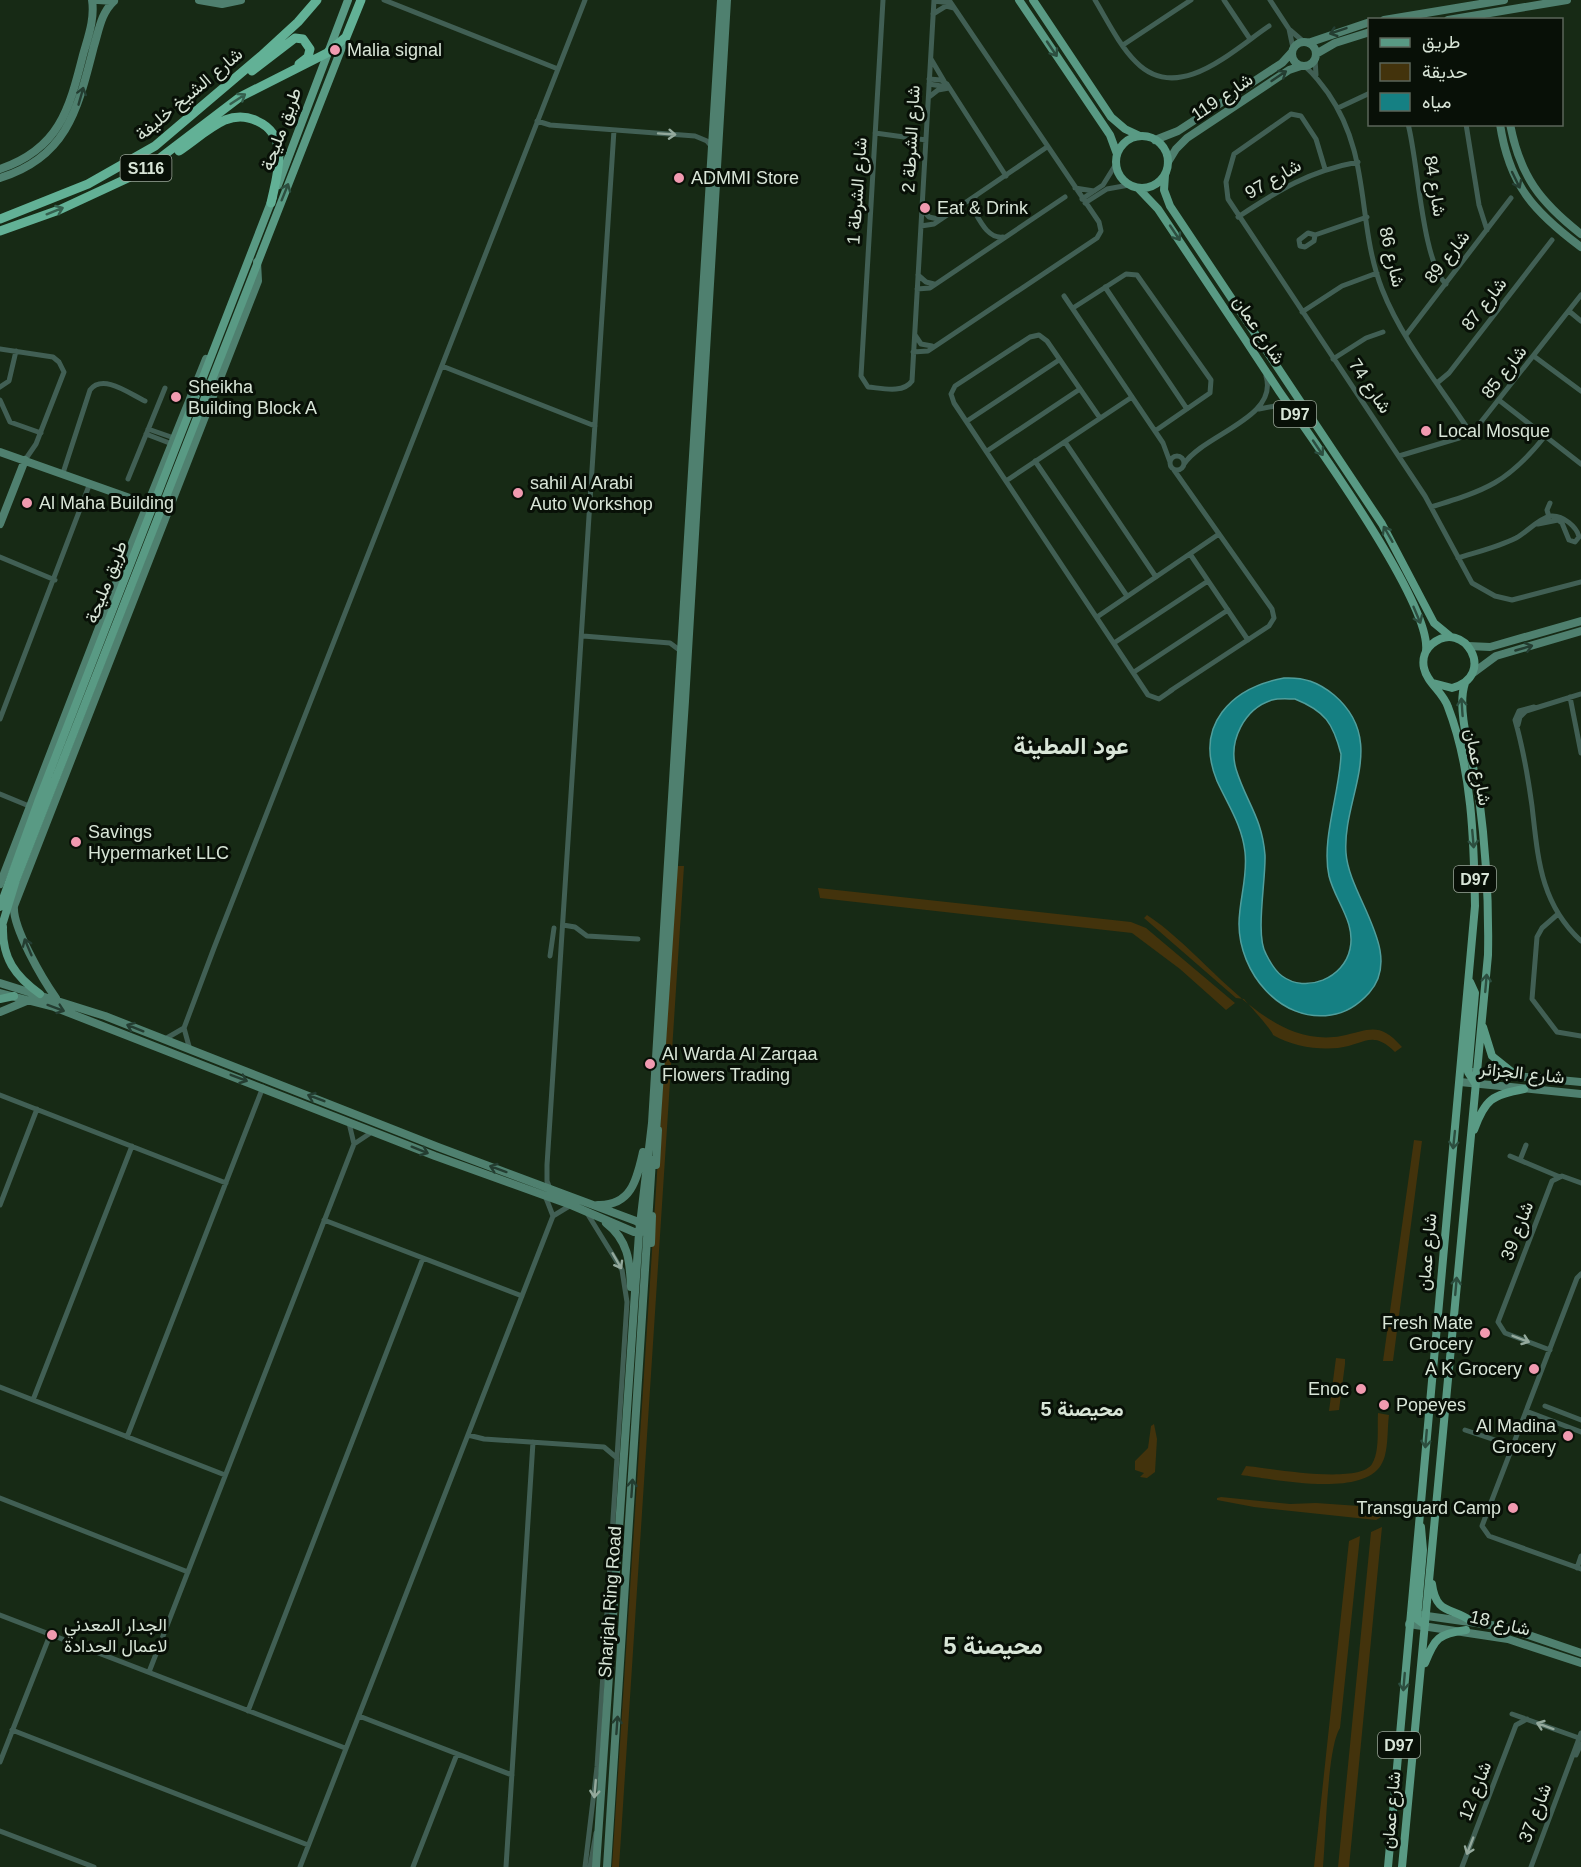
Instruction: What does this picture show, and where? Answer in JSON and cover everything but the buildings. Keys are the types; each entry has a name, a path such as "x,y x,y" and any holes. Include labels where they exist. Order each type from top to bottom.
{"highway":[{"name":"شارع الشيخ خليفة","path":"0,219 71,192 123,166 164,140 298,22 317,0"},
{"path":"346,37 363,1"},
{"name":"شارع الشيخ خليفة","path":"0,231 99,193 138,173 165,155 228,105 277,77 327,53 346,37"},
{"path":"198,111 207,108 288,42 295,38 303,39 310,49 308,57 277,77"},
{"path":"165,155 179,151 225,120 239,117 254,119 266,126 278,145 280,159 271,202"}],"main road":[{"name":"طريق مليحة","path":"0,907 348,0"},
{"path":"1019,0 1110,135 1121,178 1134,187 1151,187 1165,175 1168,162 1166,152 1155,140 1125,129 1111,117 1033,0"},
{"name":"طريق مليحة","path":"1,928 16,880 48,807 169,498 257,262 346,37"},
{"path":"1116,159 1123,144 1140,136"},
{"name":"شارع عمان","path":"1165,175 1164,190 1170,206 1382,524 1434,623 1450,637"},
{"name":"شارع عمان","path":"1134,187 1155,204 1353,499 1387,555 1423,629 1427,643 1426,652"},
{"path":"122,568 125,578"},
{"path":"93,642 103,635"},
{"path":"1450,637 1468,646 1474,656 1473,673 1465,683 1446,688 1433,683 1424,666 1426,652 1438,639 1450,637"},
{"name":"شارع عمان","path":"1388,1867 1417,1619 1430,1572 1469,1141 1467,1077 1475,906 1471,818 1464,769 1450,710 1433,683"},
{"name":"شارع عمان","path":"1402,1867 1420,1668 1417,1619 1419,1518 1467,1077 1482,1019 1488,955 1488,872 1477,782 1461,709 1465,683"},
{"path":"1,928 4,951 12,968 40,994"},
{"path":"0,999 14,996"},
{"path":"1482,1019 1492,1056 1516,1076"},
{"path":"1467,1077 1464,1152 1467,1166"},
{"path":"1469,1141 1480,1112 1489,1100 1501,1094 1524,1089"},
{"path":"1430,1572 1433,1593 1440,1606 1445,1611 1471,1621"},
{"path":"1420,1668 1436,1640 1445,1634 1466,1630"}],"street":[{"path":"0,169 34,152 53,134 65,115 92,20 92,0"},
{"path":"98,0 115,0"},
{"path":"0,178 40,159 67,129 82,92 101,21 115,0"},
{"path":"199,0 222,4 242,0"},
{"path":"384,0 558,69"},
{"path":"190,1051 184,1028 585,0"},
{"path":"716,0 720,19"},
{"path":"596,1867 633,1339 650,1137 721,0"},
{"path":"642,1340 658,1119 728,0"},
{"name":"شارع الشرطة 1","path":"883,0 861,376 863,383 868,387 908,386"},
{"path":"1095,0 1133,59 1145,70 1161,76 1179,78 1205,69 1269,26"},
{"path":"1123,45 1191,0"},
{"path":"1224,0 1250,39"},
{"path":"1270,0 1289,29 1314,47 1316,77"},
{"path":"1505,0 1487,7 1483,17 1498,16 1567,0"},
{"path":"1396,18 1505,0"},
{"path":"913,364 924,353 1090,242 1098,231 1093,216 1075,188 952,4 934,1"},
{"name":"شارع الشرطة 2","path":"908,386 912,381 934,1"},
{"path":"933,14 952,4"},
{"path":"1292,50 1306,42 1368,23"},
{"path":"1289,29 1293,59 1302,66 1335,43 1368,33"},
{"name":"شارع 119","path":"1155,140 1178,131 1282,63 1292,50"},
{"path":"930,58 1006,176"},
{"name":"شارع 119","path":"1168,162 1187,138 1289,69 1302,66"},
{"name":"شارع 86","path":"1302,66 1316,77 1338,108 1351,135 1358,162 1377,273 1391,309 1470,432"},
{"path":"929,82 944,81"},
{"path":"929,82 949,88"},
{"path":"928,97 938,90 949,88"},
{"path":"1338,108 1368,94"},
{"name":"شارع 74","path":"1325,169 1319,145 1307,124 1301,116 1296,114 1279,121 1241,148 1232,159 1226,190 1238,217 1399,456 1475,585 1506,599 1522,599 1581,582"},
{"path":"537,121 550,125 695,136 707,141 713,149"},
{"name":"شارع 84","path":"1408,126 1430,249 1437,274 1446,284"},
{"path":"1466,126 1487,230"},
{"path":"1500,126 1510,168 1526,197 1547,220 1581,248"},
{"path":"1509,127 1523,170 1536,192 1552,211 1581,234"},
{"path":"550,1189 547,1181 547,1165 614,130"},
{"path":"875,136 926,138"},
{"path":"920,240 936,222 1048,148"},
{"path":"1093,216 1096,193 1109,177 1116,159"},
{"name":"شارع 97","path":"1238,217 1290,183 1325,169 1358,162"},
{"path":"1083,201 1096,193 1112,188 1134,187"},
{"path":"1075,188 1096,193"},
{"path":"975,196 973,209 989,234 996,238 1005,237"},
{"path":"916,301 932,286 1065,197"},
{"name":"شارع 89","path":"1406,335 1511,198"},
{"path":"922,208 929,218 936,222"},
{"path":"1315,235 1367,217"},
{"path":"1484,220 1492,222"},
{"path":"921,223 936,222"},
{"name":"شارع 87","path":"1437,383 1449,374 1552,240"},
{"path":"1302,312 1342,286 1377,273"},
{"path":"918,274 932,286"},
{"path":"1073,308 1126,274 1139,276 1204,370 1212,383 1212,391 1155,431"},
{"path":"917,287 932,286"},
{"path":"1105,287 1187,409"},
{"name":"شارع 85","path":"1399,456 1470,432 1500,401 1581,295"},
{"path":"1064,296 1163,443 1174,470 1268,605 1270,620 1261,631 1172,690 1156,695 1144,687 1114,643 958,409 954,393 963,382 1035,335 1047,341 1100,418"},
{"path":"1569,311 1581,321"},
{"path":"1333,359 1366,338 1383,332"},
{"path":"914,333 921,344 932,348"},
{"path":"0,884 198,376 217,343"},
{"path":"914,350 932,348"},
{"path":"0,349 52,357 63,368 63,380 41,433 25,460 0,524"},
{"path":"914,350 924,353"},
{"path":"0,387 9,381 16,351"},
{"path":"1535,357 1581,392 1581,397"},
{"path":"967,421 1059,360"},
{"path":"1257,410 1268,392 1263,365"},
{"path":"442,366 596,426"},
{"path":"63,473 90,390 95,385 105,383 145,401"},
{"path":"128,479 165,388"},
{"path":"987,451 1080,389"},
{"path":"1006,481 1132,397"},
{"path":"0,400 12,424 41,433"},
{"path":"1500,401 1581,464"},
{"path":"1174,470 1184,466 1196,451 1257,410 1278,406 1297,417"},
{"path":"147,432 173,441"},
{"path":"1431,507 1476,493 1502,480 1522,464 1545,436"},
{"path":"1065,442 1156,577"},
{"path":"1163,443 1178,456 1184,466 1187,487"},
{"path":"1170,462 1178,456 1196,451"},
{"path":"0,452 141,502 151,498"},
{"path":"1035,461 1127,596"},
{"path":"0,719 55,580 90,483"},
{"path":"141,502 144,513"},
{"path":"1549,517 1547,510 1550,503"},
{"path":"1458,558 1508,542 1549,517 1561,518 1578,533 1578,540 1571,541 1561,522 1555,520 1538,524"},
{"path":"1564,527 1567,526 1578,533"},
{"path":"1097,617 1219,534"},
{"path":"1190,555 1248,640"},
{"path":"0,557 55,580"},
{"path":"1114,643 1208,581"},
{"path":"1134,672 1228,610"},
{"path":"1468,646 1490,647 1581,621"},
{"path":"670,642 683,631"},
{"path":"1473,673 1496,656 1581,631"},
{"path":"583,636 670,642 682,652"},
{"path":"1581,694 1534,707 1521,715 1518,730 1530,791 1539,867 1548,896 1558,914 1581,940"},
{"path":"1570,697 1581,753"},
{"path":"0,794 29,806"},
{"path":"48,807 21,883 14,910 41,977 56,998"},
{"path":"1558,914 1542,927 1537,937 1532,999 1557,1032 1581,1036"},
{"path":"564,925 575,927 584,935 638,939"},
{"path":"550,956 554,928"},
{"path":"551,947 562,948"},
{"path":"0,983 56,998 533,1182 590,1210 613,1229 627,1250 632,1286 633,1339"},
{"path":"0,993 30,1000 263,1087 546,1198 590,1210 643,1229"},
{"path":"0,1011 30,1000"},
{"path":"164,1040 184,1028"},
{"name":"شارع الجزائر","path":"1467,1077 1516,1076 1581,1082"},
{"name":"شارع الجزائر","path":"1467,1077 1524,1089 1581,1094"},
{"path":"127,1437 263,1087"},
{"path":"0,1095 226,1183"},
{"path":"0,1205 38,1109"},
{"path":"149,1672 354,1144 354,1133 346,1119"},
{"path":"642,1340 643,1229 658,1119"},
{"path":"354,1144 365,1134 375,1131"},
{"path":"590,1210 609,1204 629,1193 636,1182 644,1149 650,1137"},
{"path":"1520,1160 1526,1145"},
{"path":"33,1400 132,1146"},
{"path":"1510,1156 1560,1177 1581,1183"},
{"path":"533,1182 544,1177 547,1165"},
{"path":"1548,1171 1552,1181 1560,1177"},
{"name":"شارع 39","path":"1550,1350 1505,1333 1498,1322 1552,1181"},
{"path":"546,1198 553,1216"},
{"path":"300,1867 553,1216 571,1205"},
{"path":"585,1867 597,1767 626,1339 626,1286 618,1263 590,1210"},
{"path":"324,1220 522,1296"},
{"path":"248,1711 423,1258"},
{"path":"1581,1274 1487,1512 1485,1528 1497,1538 1579,1569 1581,1556"},
{"path":"1574,1289 1581,1278"},
{"name":"Sharjah Ring Road","path":"607,1867 642,1340"},
{"path":"0,1387 225,1475"},
{"path":"1543,1417 1546,1407 1580,1420 1581,1413"},
{"path":"1526,1411 1581,1431"},
{"path":"1466,1430 1513,1446"},
{"path":"468,1435 484,1439 604,1448 612,1452 617,1459"},
{"path":"604,1448 619,1440"},
{"path":"506,1867 533,1442"},
{"path":"0,1498 188,1572"},
{"path":"0,1615 345,1748"},
{"name":"شارع 18","path":"1417,1619 1471,1621 1521,1631 1581,1653"},
{"name":"شارع 18","path":"1417,1619 1517,1641 1581,1663"},
{"path":"0,1762 51,1635"},
{"path":"1571,1659 1581,1668"},
{"path":"1527,1719 1516,1725 1512,1714 1527,1719 1580,1738"},
{"path":"359,1716 512,1775"},
{"name":"شارع 12","path":"1462,1867 1516,1725"},
{"path":"12,1730 308,1845"},
{"name":"شارع 37","path":"1531,1867 1580,1738"},
{"path":"413,1867 457,1754"},
{"path":"590,1867 598,1828"},
{"path":"0,1831 94,1867"}],"green space":[{"path":"677,866 684,866 619,1867 612,1867"},
{"path":"818,888 1131,922 1146,928 1235,1003 1226,1010 1180,969 1132,933 820,898"},
{"path":"1147,915 1165,928 1242,999 1236,998 1144,918"},
{"path":"1247,1003 1275,1023 1300,1034 1329,1037 1374,1030 1387,1033 1402,1047 1395,1052 1380,1041 1374,1040 1338,1048 1313,1048 1296,1044 1273,1035"},
{"path":"1414,1140 1422,1141 1393,1361 1383,1361"},
{"path":"1336,1358 1345,1359 1339,1410 1329,1411"},
{"path":"1378,1413 1389,1415 1387,1448 1384,1460 1371,1475 1337,1484 1316,1484 1241,1475 1246,1466 1313,1474 1350,1473 1364,1470 1375,1459"},
{"path":"1154,1424 1157,1439 1155,1472 1147,1478 1140,1477 1144,1473 1135,1470 1135,1461 1148,1448 1151,1426"},
{"path":"1221,1497 1290,1504 1316,1503 1388,1508 1387,1514 1376,1520 1254,1507 1217,1500"},
{"path":"1382,1527 1349,1867 1338,1867 1371,1532"},
{"path":"1360,1536 1340,1728 1332,1754 1323,1867 1314,1867 1349,1541"}],"water":[{"path":"1291,678 1322,687 1334,695 1350,713 1359,732 1361,751 1359,771 1350,812 1346,853 1349,870 1372,924 1381,960 1378,977 1369,993 1352,1007 1337,1014 1312,1015 1295,1011 1279,1002 1255,976 1246,960 1241,942 1239,915 1245,852 1238,824 1217,781 1211,761 1210,743 1214,726 1222,712 1233,700 1265,683","holes":["1275,699 1295,699 1314,708 1326,719 1335,734 1341,754 1329,831 1327,862 1332,885 1348,921 1351,939 1350,949 1340,968 1323,980 1312,983 1292,981 1282,976 1266,954 1261,934 1265,866 1263,842 1261,830 1240,781 1234,758 1236,737 1240,727 1246,718 1262,704"]}],"place":[{"name":"Malia signal","path":"335,50"},
{"name":"ADMMI Store","path":"679,178"},
{"name":"Eat & Drink","path":"925,208"},
{"name":"Sheikha Building Block A","path":"176,397"},
{"name":"Local Mosque","path":"1426,431"},
{"name":"sahil Al Arabi Auto Workshop","path":"518,493"},
{"name":"Al Maha Building","path":"27,503"},
{"name":"Savings Hypermarket LLC","path":"76,842"},
{"name":"Al Warda Al Zarqaa Flowers Trading","path":"650,1064"},
{"name":"Fresh Mate Grocery","path":"1485,1333"},
{"name":"A K Grocery","path":"1534,1369"},
{"name":"Enoc","path":"1361,1389"},
{"name":"Popeyes","path":"1384,1405"},
{"name":"Al Madina Grocery","path":"1568,1436"},
{"name":"Transguard Camp","path":"1513,1508"},
{"name":"الجدار المعدني لاعمال الحدادة","path":"52,1635"}],"district":[{"name":"عود المطينة","path":"1071,745"},
{"name":"محيصنة 5","path":"1082,1409"},
{"name":"محيصنة 5","path":"993,1645"}]}
